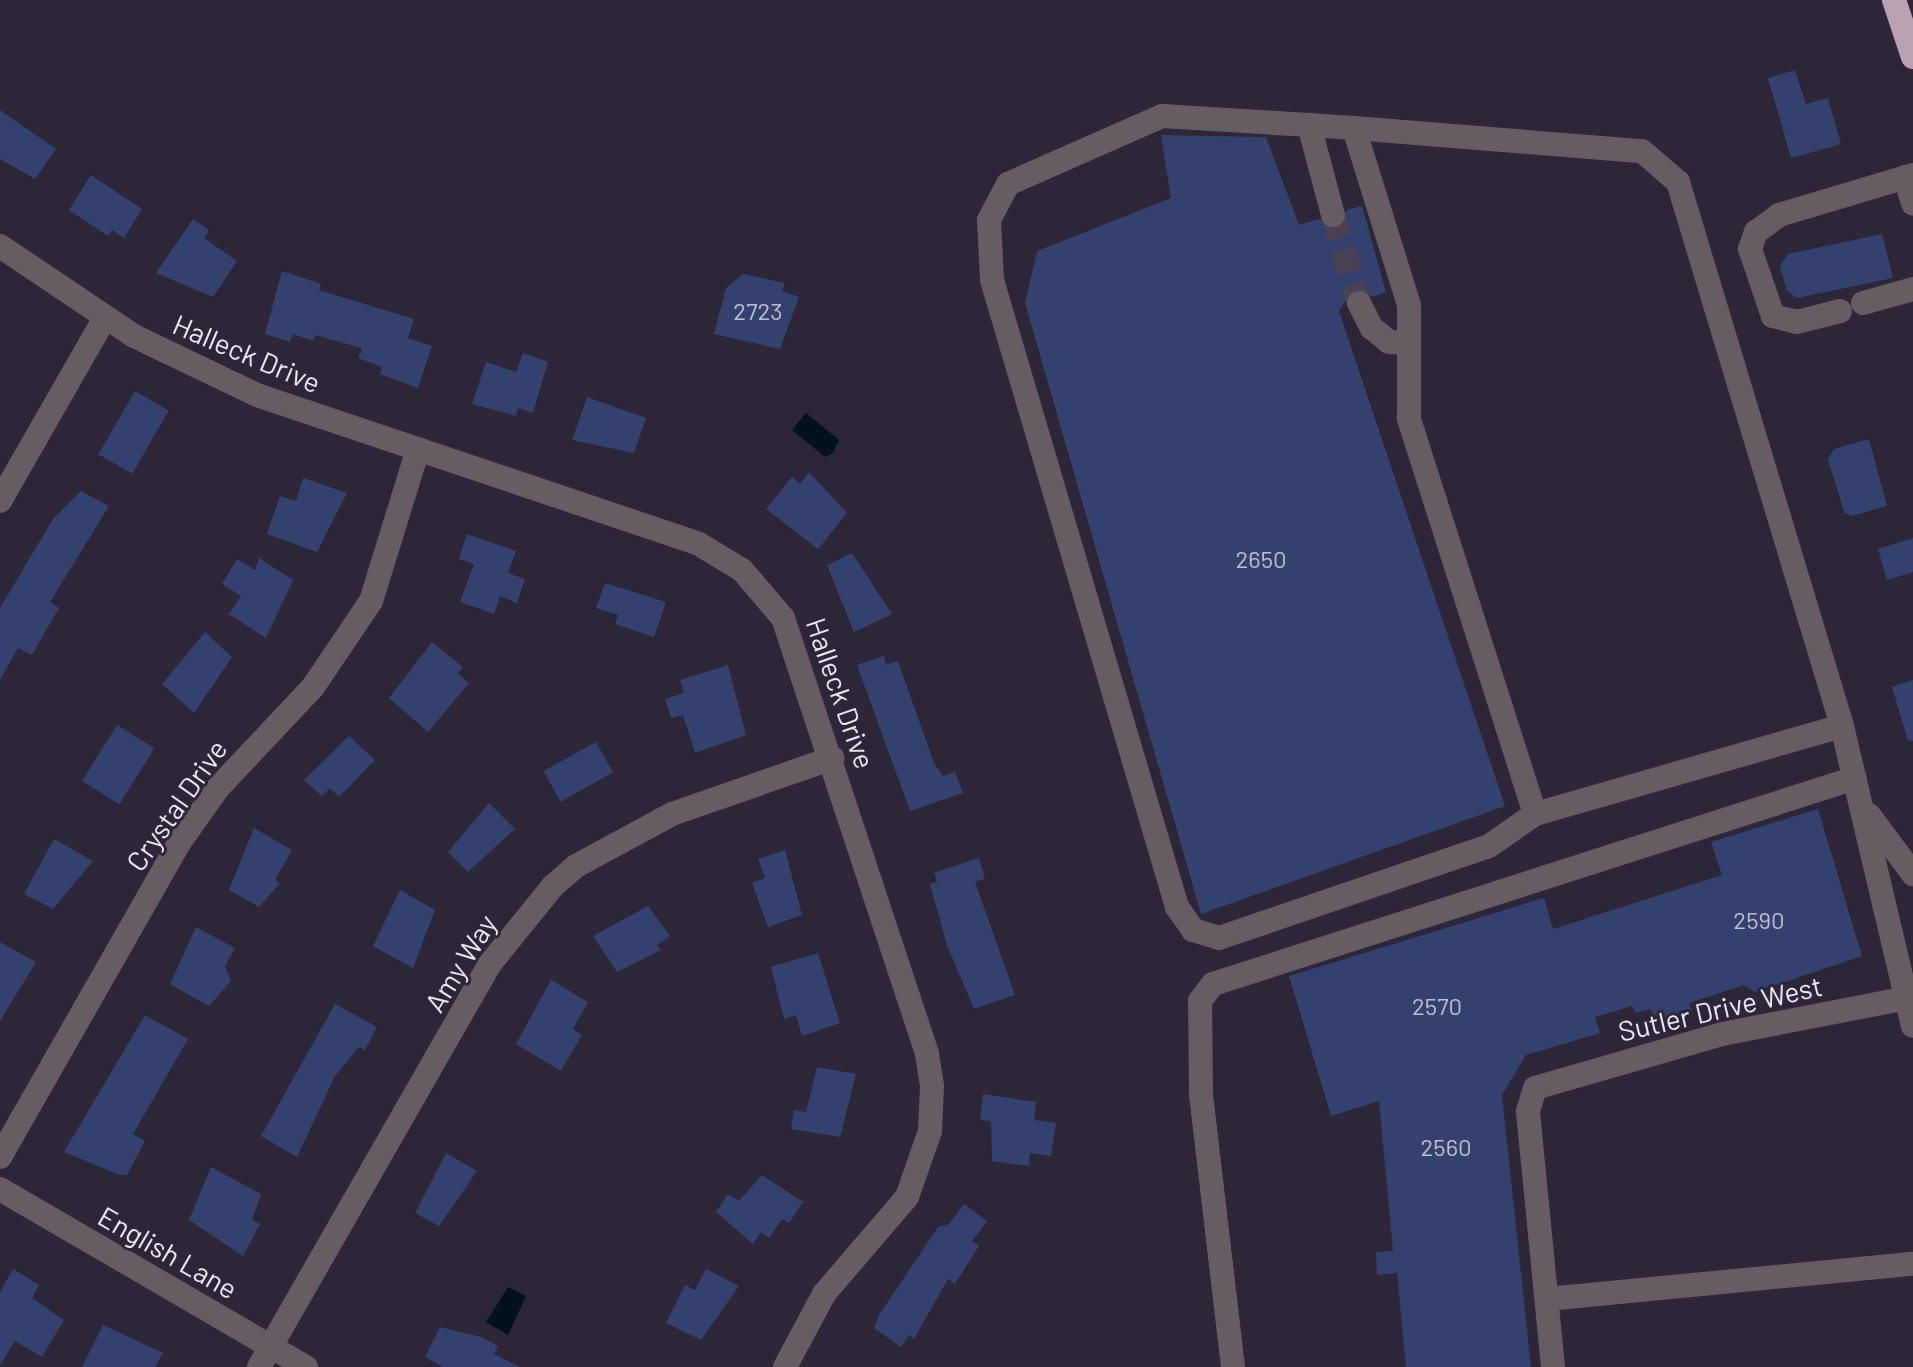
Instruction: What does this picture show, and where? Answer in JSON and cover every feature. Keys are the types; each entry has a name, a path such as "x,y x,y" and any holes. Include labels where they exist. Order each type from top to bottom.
{"highway":[{"path":"1894,0 1913,57"}],"street":[{"path":"1842,726 1535,814 1489,846 1219,938 1193,930 1177,907 992,280 989,220 1008,184 1162,116 1642,151 1678,182 1842,726 1906,959 1913,1026"},
{"path":"1309,125 1333,215"},
{"path":"1354,128 1409,305 1409,418 1535,814"},
{"path":"1913,204 1909,176 1779,215 1756,232 1750,249 1773,316 1797,322 1913,289"},
{"name":"Halleck Drive","path":"0,246 105,318 257,395 699,544 742,570 765,593 795,641 927,1054 930,1131 907,1197 824,1294 785,1367"},
{"path":"1359,303 1372,328 1389,342 1408,343"},
{"path":"0,501 105,318"},
{"name":"Crystal Drive","path":"0,1157 179,843 218,788 313,687 365,612 418,449"},
{"name":"Amy Way","path":"265,1357 489,965 553,886 587,859 672,814 833,758"},
{"path":"1858,790 1913,874"},
{"path":"1233,1367 1201,1093 1200,1001 1213,984 1858,790"},
{"name":"Sutler Drive West","path":"1547,1299 1527,1099 1542,1081 1722,1034 1910,998"},
{"name":"English Lane","path":"0,1189 265,1357 306,1367"},
{"path":"1553,1367 1547,1299 1913,1264"}],"water":[{"path":"806,413 839,440 833,453 825,457 792,430"},
{"path":"508,1287 526,1296 508,1335 486,1322"}],"building":[{"path":"1795,70 1806,104 1828,98 1841,144 1791,158 1768,78"},
{"path":"0,110 56,149 35,179 0,159"},
{"path":"1161,135 1266,137 1299,225 1319,219 1338,229 1347,210 1362,206 1386,292 1373,297 1353,289 1339,311 1505,806 1201,914 1025,303 1037,251 1171,198"},
{"path":"91,175 142,209 124,238 112,230 108,236 69,210"},
{"path":"193,219 209,230 204,238 237,261 213,297 156,273"},
{"path":"1882,234 1893,278 1797,298 1787,291 1780,266 1788,254"},
{"path":"282,271 321,284 319,290 414,319 408,338 432,346 418,388 380,374 382,367 358,358 362,348 315,335 313,341 293,334 290,342 265,334"},
{"path":"743,274 785,283 782,291 799,297 780,349 714,334 726,288"},
{"path":"523,353 548,362 533,413 518,408 516,416 472,404 486,362 516,372"},
{"path":"135,391 169,410 132,474 98,454"},
{"path":"587,397 646,418 634,453 572,440"},
{"path":"1869,439 1887,506 1852,516 1844,512 1828,459 1834,449"},
{"path":"809,472 847,513 818,549 766,509 792,477 800,484"},
{"path":"303,478 347,493 317,552 267,534 280,496 296,501"},
{"path":"81,491 109,506 50,602 59,608 32,655 18,648 0,680 0,608 53,519"},
{"path":"467,534 516,551 508,573 525,579 517,603 500,596 494,614 460,602 474,564 459,559"},
{"path":"1913,538 1913,572 1887,580 1878,549"},
{"path":"852,553 892,614 854,632 827,565"},
{"path":"259,558 293,580 266,638 229,614 241,596 222,584 237,559 255,570"},
{"path":"605,583 666,602 654,637 615,624 618,615 596,608"},
{"path":"205,632 232,657 194,713 162,684"},
{"path":"432,642 463,667 458,673 469,683 428,732 389,698"},
{"path":"884,656 886,665 898,661 934,763 943,776 955,772 963,793 910,811 857,665"},
{"path":"728,665 746,735 695,753 683,715 671,718 665,699 684,693 680,680"},
{"path":"1913,680 1913,741 1908,741 1892,687"},
{"path":"117,725 154,748 119,804 82,781"},
{"path":"349,736 375,760 339,797 330,788 322,796 304,780"},
{"path":"596,742 613,773 560,802 544,771"},
{"path":"489,803 515,829 468,872 448,852"},
{"path":"1818,809 1862,956 1755,992 1744,985 1689,1003 1692,1012 1655,1023 1651,1009 1635,1013 1632,1006 1595,1017 1600,1033 1526,1055 1502,1095 1531,1367 1406,1367 1397,1273 1377,1275 1376,1252 1393,1251 1379,1101 1331,1116 1289,976 1544,898 1553,929 1722,875 1711,842"},
{"path":"254,828 292,850 275,880 280,883 259,907 229,890"},
{"path":"54,839 93,861 53,909 24,894"},
{"path":"785,850 802,915 768,927 752,883 765,878 758,859"},
{"path":"979,858 985,879 975,882 1015,995 974,1009 947,945 930,884 937,882 934,873"},
{"path":"400,890 435,910 413,968 373,946"},
{"path":"648,906 670,936 657,945 661,950 617,972 593,936"},
{"path":"196,927 235,948 225,966 231,981 209,1006 170,984"},
{"path":"0,942 36,962 0,1021"},
{"path":"818,953 840,1023 802,1036 796,1015 784,1019 771,967"},
{"path":"551,980 588,1002 573,1029 582,1035 561,1071 516,1044"},
{"path":"335,1004 377,1027 365,1050 359,1047 335,1076 297,1157 261,1136"},
{"path":"145,1015 188,1039 133,1134 145,1141 127,1175 120,1175 64,1152"},
{"path":"817,1067 856,1074 840,1137 791,1129 794,1110 806,1112"},
{"path":"983,1094 1036,1102 1034,1120 1056,1123 1051,1156 1030,1153 1029,1166 992,1161 991,1121 980,1120"},
{"path":"446,1153 477,1171 439,1226 415,1213"},
{"path":"211,1167 261,1194 252,1220 260,1224 243,1256 189,1220"},
{"path":"762,1175 803,1202 789,1223 782,1219 769,1238 761,1232 753,1244 716,1212 728,1194 739,1201"},
{"path":"964,1204 987,1221 972,1241 979,1246 955,1284 948,1279 914,1339 909,1335 901,1347 874,1328 879,1315 938,1227 949,1224"},
{"path":"13,1269 39,1285 32,1298 64,1320 42,1357 15,1341 0,1365 0,1292"},
{"path":"706,1269 739,1286 701,1340 666,1323 685,1285 695,1290"},
{"path":"103,1325 163,1353 155,1367 82,1367"},
{"path":"440,1327 481,1337 498,1346 494,1354 520,1367 443,1367 425,1357"}],"tunnel":[{"path":"1333,215 1359,303"}]}
